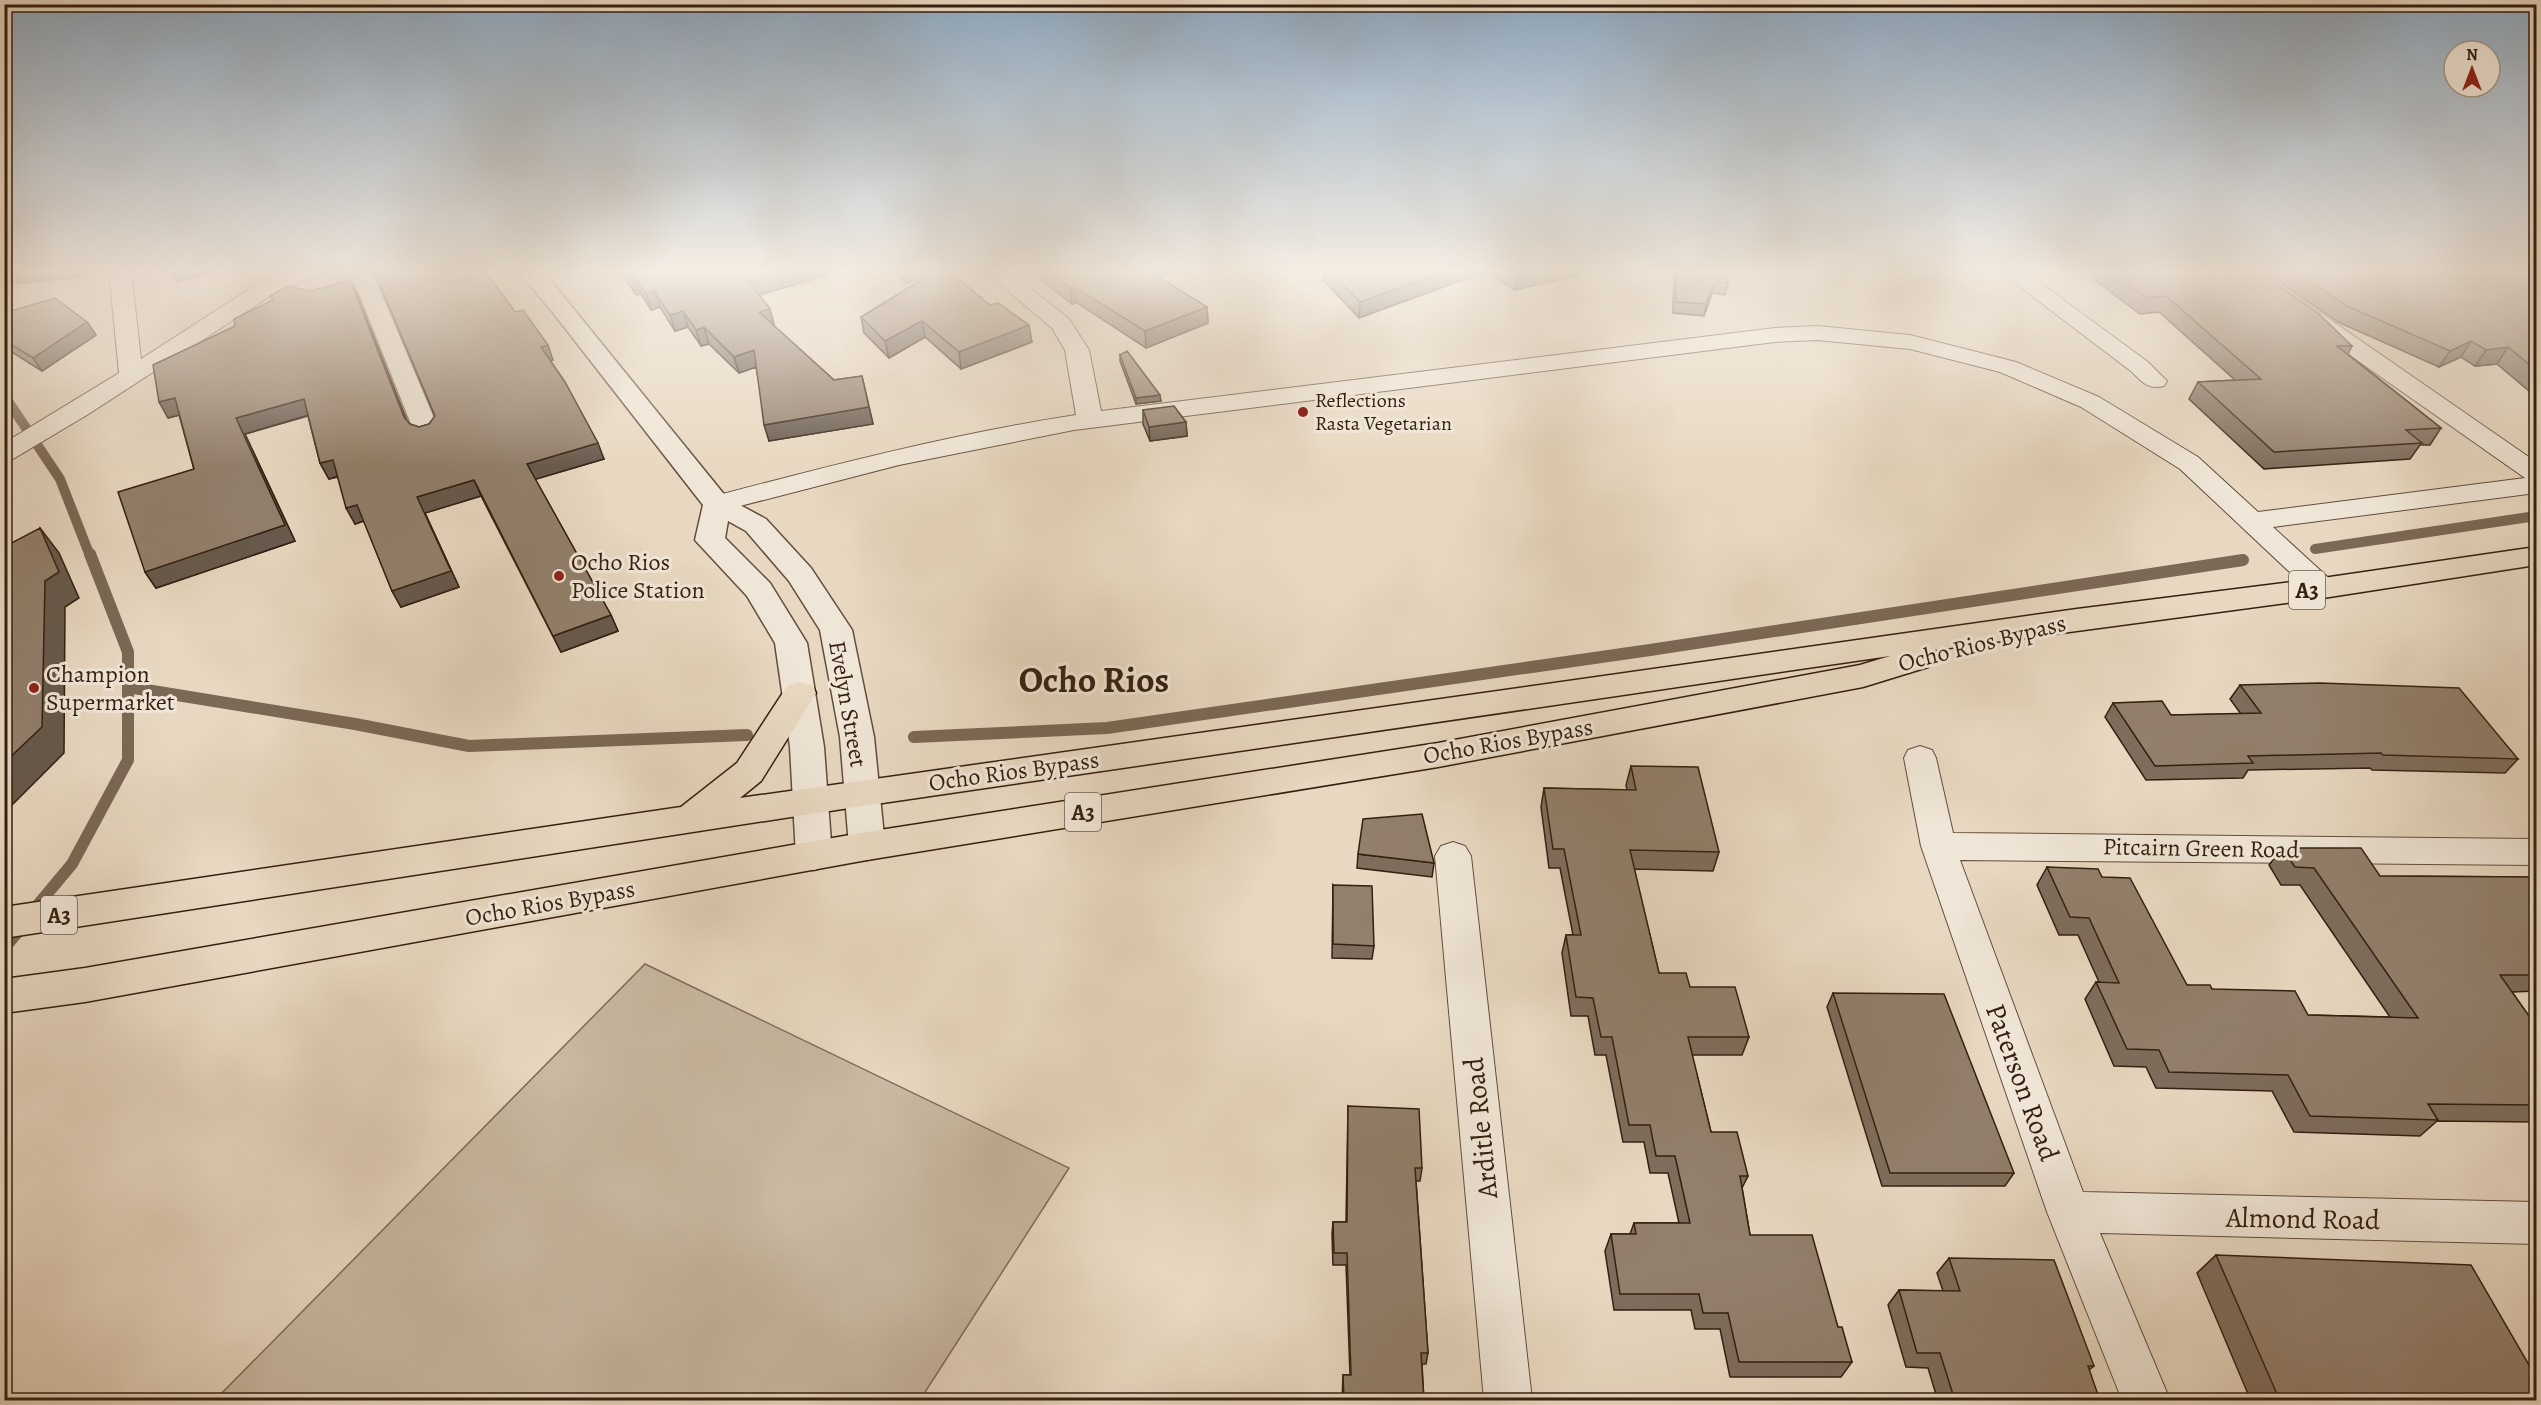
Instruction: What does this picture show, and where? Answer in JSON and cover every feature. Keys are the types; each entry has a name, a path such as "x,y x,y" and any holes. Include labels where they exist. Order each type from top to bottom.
{"main road":[{"name":"A3","path":"2077,619 2323,588 2536,556"},
{"name":"Ocho Rios Bypass","path":"4,923 811,800 2077,619"},
{"name":"Ocho Rios Bypass","path":"4,996 85,984 867,846 1438,755 1840,680 2077,619"},
{"path":"690,819 749,772 800,693"}],"street":[{"path":"127,337 131,376"},
{"path":"5,454 192,337"},
{"path":"388,337 427,432"},
{"name":"Evelyn Street","path":"582,337 717,504 756,525 800,575 836,630 857,737 867,846"},
{"path":"1069,337 1077,350 1090,421"},
{"path":"717,504 835,472 1012,433 1454,374 1762,337"},
{"path":"1867,337 1910,342 1965,355 2049,382 2090,402 2189,463 2323,588"},
{"path":"2099,337 2155,381"},
{"path":"2340,337 2536,474"},
{"path":"2253,521 2536,485"},
{"name":"Evelyn Street","path":"717,504 710,540 759,590 792,643 800,693 811,800 814,856"},
{"name":"Paterson Road","path":"1920,758 1938,846 2069,1212 2146,1401"},
{"name":"Pitcairn Green Road","path":"1938,846 2536,852"},
{"name":"Arditle Road","path":"1453,856 1508,1401"},
{"name":"Almond Road","path":"2069,1212 2536,1223"}],"shaded area":[{"path":"645,964 1069,1168 920,1400 215,1400"}],"building":[{"path":"4,337 65,337 33,358 4,340"},
{"path":"213,337 372,337 404,417 410,424 419,427 429,424 435,416 402,337 542,337 548,345 541,347 565,382 598,443 527,464 611,615 553,636 474,480 417,497 451,571 392,591 357,505 346,508 333,460 320,463 304,399 236,418 285,525 145,572 118,492 194,469 175,398 159,402 153,365"},
{"path":"714,337 786,337 834,380 862,376 869,407 764,425 754,350 734,357"},
{"path":"881,337 893,337 885,341"},
{"path":"941,337 999,337 959,352"},
{"path":"2212,337 2342,337 2352,346 2337,346 2441,428 2406,430 2422,443 2274,452 2198,382 2261,379"},
{"path":"2417,337 2536,337 2536,370 2508,347 2486,350 2471,341 2450,351"},
{"path":"1127,351 1160,395 1136,398 1120,355"},
{"path":"1174,406 1186,422 1149,427 1143,410"},
{"path":"40,528 59,572 45,581 42,727 4,763 4,547"},
{"path":"2320,683 2459,688 2518,759 2383,755 2381,753 2248,756 2253,763 2155,766 2113,703 2162,701 2171,715 2261,713 2240,685"},
{"path":"1631,766 1698,767 1719,852 1630,850 1659,973 1686,973 1690,987 1735,987 1749,1037 1688,1037 1711,1132 1737,1132 1748,1176 1740,1176 1750,1235 1812,1235 1838,1327 1842,1327 1852,1362 1739,1362 1728,1313 1703,1313 1699,1294 1620,1294 1611,1234 1636,1234 1634,1223 1690,1223 1675,1156 1656,1156 1650,1125 1629,1125 1612,1037 1601,1037 1593,998 1576,997 1566,935 1581,935 1564,849 1553,849 1544,788 1636,790"},
{"path":"1422,814 1434,863 1358,854 1363,819"},
{"path":"2282,848 2361,848 2380,876 2536,877 2536,975 2500,975 2536,1026 2536,1105 2428,1104 2438,1120 2310,1116 2288,1075 2169,1072 2159,1050 2127,1049 2096,982 2119,983 2089,918 2070,917 2047,867 2098,869 2102,877 2130,878 2187,985 2210,985 2212,989 2295,991 2308,1015 2418,1018 2314,868 2295,867"},
{"path":"1333,885 1372,886 1374,946 1333,944"},
{"path":"1833,993 1944,994 2014,1173 1890,1173"},
{"path":"1348,1106 1419,1109 1422,1168 1415,1168 1428,1353 1421,1353 1424,1401 1344,1401 1343,1375 1351,1375 1347,1253 1334,1253 1333,1222 1347,1222"},
{"path":"2216,1255 2471,1265 2536,1377 2536,1401 2388,1401 2277,1394"},
{"path":"1949,1258 2054,1260 2094,1366 2088,1366 2100,1401 1955,1401 1940,1353 1917,1353 1899,1290 1960,1291"}],"waterway":[{"path":"4,395 60,479 90,556"},
{"path":"2315,549 2536,516"},
{"path":"90,554 128,652 128,687"},
{"path":"914,737 1107,728 1650,650 2243,560"},
{"path":"21,925 72,864 128,760 128,687"},
{"path":"128,687 355,724 469,746 747,735"},
{"path":"4,945 22,924"}],"place":[{"name":"Reflections Rasta Vegetarian","path":"1303,412"},
{"name":"Ocho Rios Police Station","path":"559,576"},
{"name":"Champion Supermarket","path":"34,688"}],"district":[{"name":"Ocho Rios","path":"1094,679"}]}
